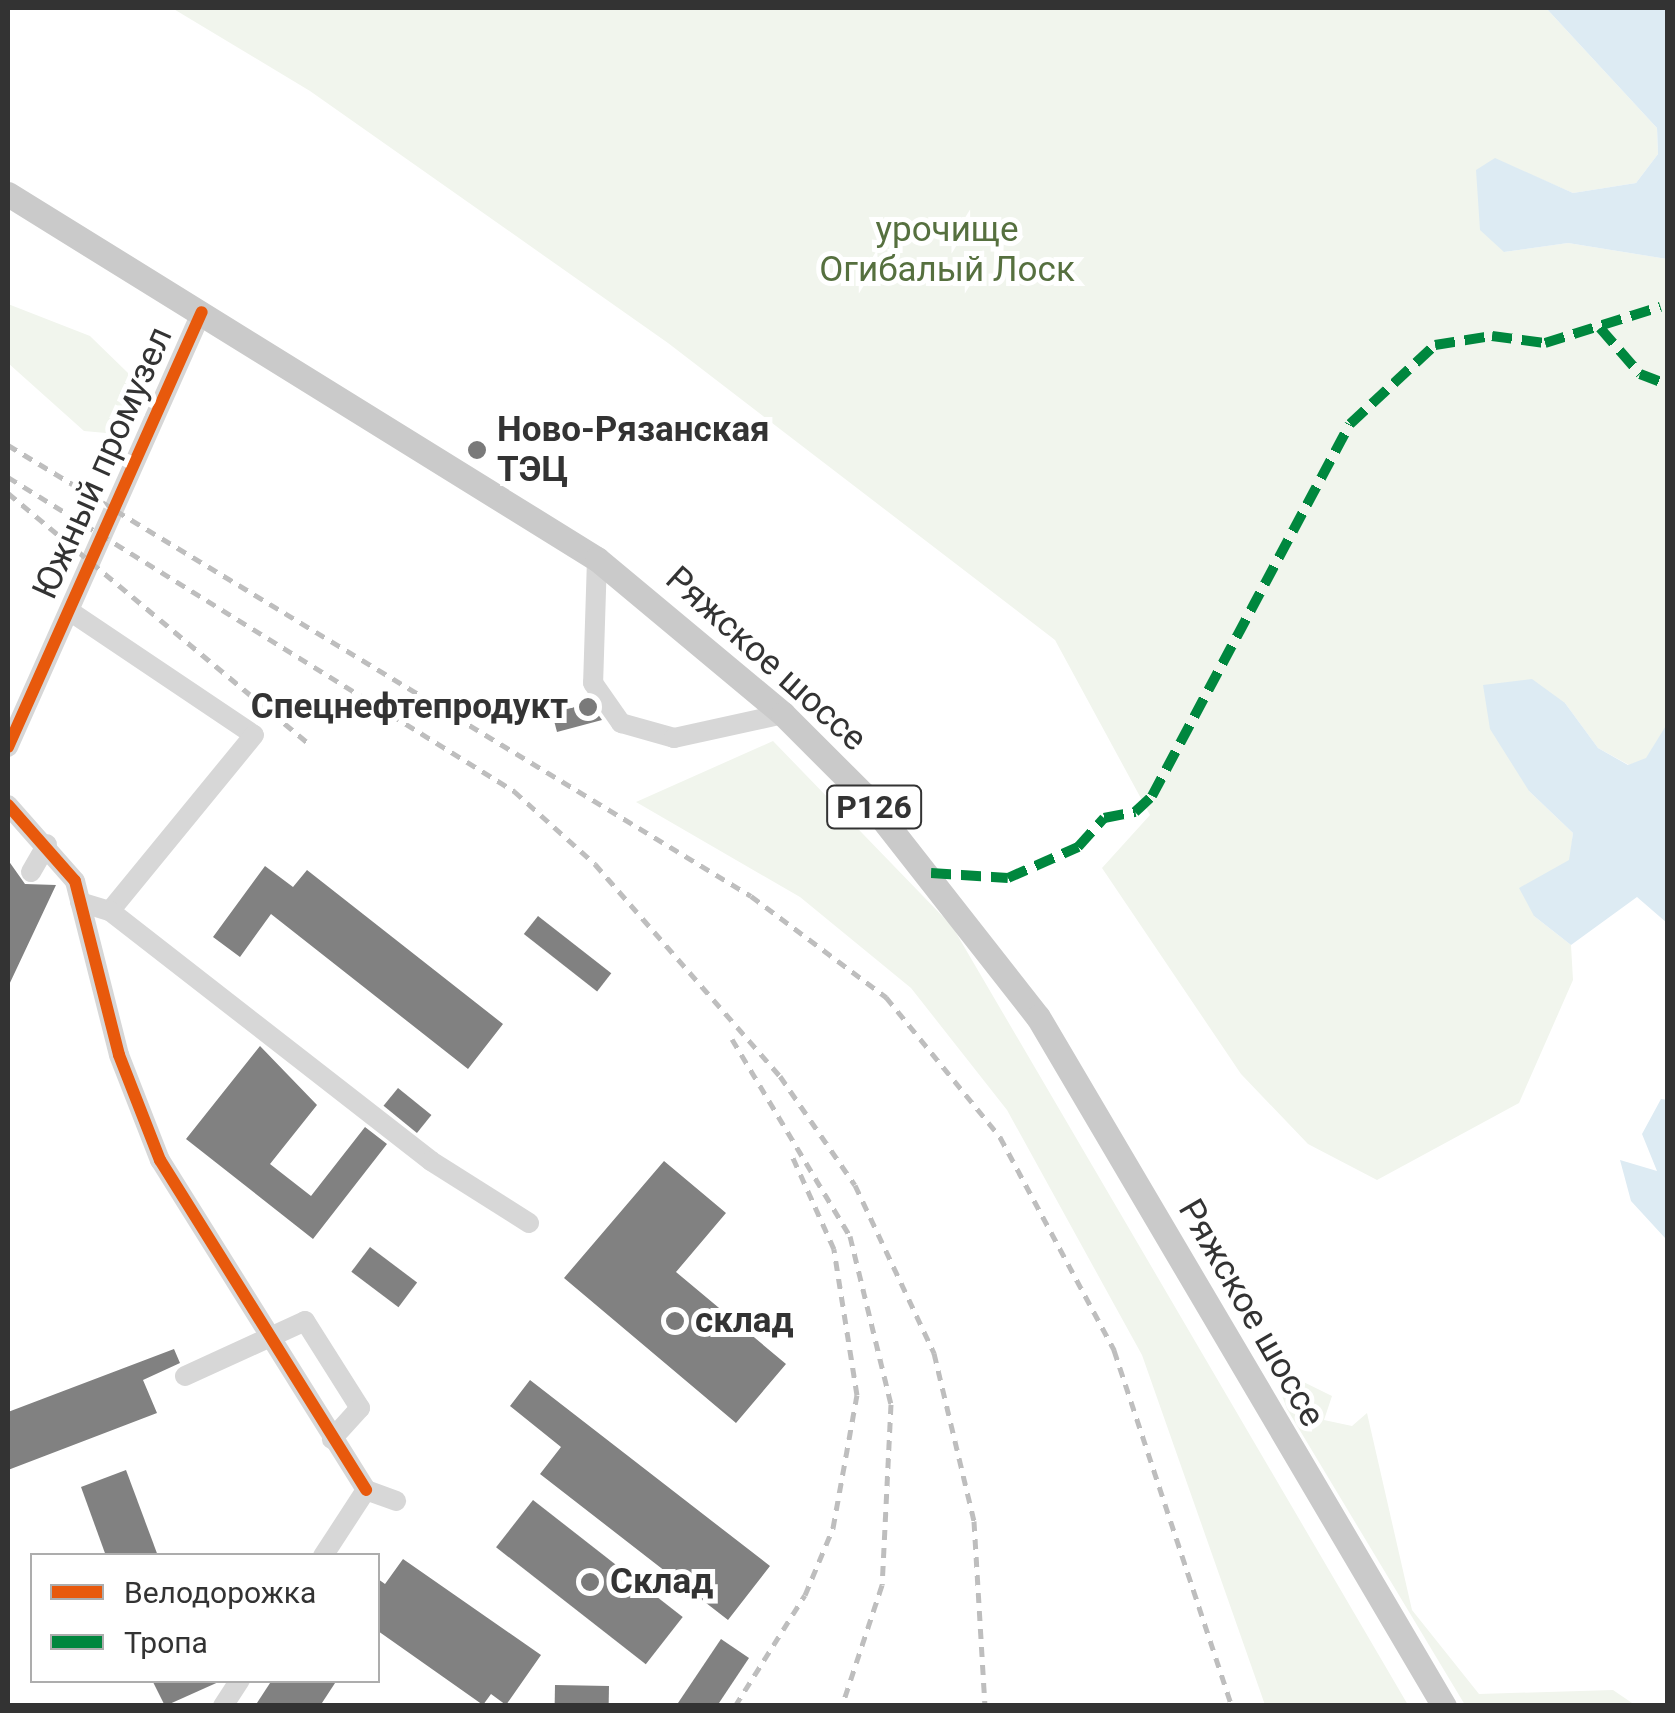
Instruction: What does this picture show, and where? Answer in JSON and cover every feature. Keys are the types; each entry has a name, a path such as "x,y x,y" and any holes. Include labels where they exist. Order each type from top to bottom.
{"main road":[{"name":"Ряжское шоссе","path":"8,194 598,559 783,714 903,839 1038,1017 1444,1706"}],"street":[{"name":"Южный промузел","path":"8,747 202,312"},
{"path":"598,559 593,683 621,723 674,738 783,714"},
{"path":"71,612 254,734 110,910"},
{"path":"8,805 47,844 80,902 119,1055 160,1160 264,1336 366,1490 396,1501"},
{"path":"31,872 47,844"},
{"path":"80,902 110,910 431,1161 529,1222"},
{"path":"184,1376 264,1336 305,1321 360,1408 332,1439"},
{"path":"325,1553 366,1490"},
{"path":"223,1706 238,1683"}],"green space":[{"name":"урочище Огибалый Лоск","path":"172,8 1546,8 1657,128 1658,154 1636,183 1573,193 1495,159 1504,252 1568,243 1667,259 1668,724 1646,759 1629,765 1598,748 1565,703 1529,791 1573,833 1570,860 1534,916 1571,945 1573,980 1519,1103 1377,1180 1308,1144 1241,1074 1102,868 1150,815 1055,640 668,343 310,91"},
{"path":"8,304 90,336 128,373 131,413 106,433 84,431 8,363"},
{"path":"773,741 952,926 1408,1705 1265,1705 1142,1355 1007,1110 911,988 800,897 636,802"},
{"path":"1271,1366 1332,1396 1324,1420 1352,1426 1367,1413 1412,1610 1479,1694 1613,1690 1635,1705 1465,1705 1287,1409"}],"shaded area":[{"path":"1546,8 1667,8 1667,259 1568,243 1504,252 1480,230 1476,170 1495,158 1573,193 1636,183 1658,154 1657,128"},
{"path":"1532,679 1565,703 1598,748 1628,765 1646,758 1667,724 1667,923 1637,897 1571,945 1534,916 1519,888 1569,860 1573,833 1529,791 1490,729 1483,685"},
{"path":"1661,1099 1668,1100 1665,1238 1631,1201 1620,1160 1657,1171 1642,1134"}],"building":[{"path":"590,703 602,720 557,732 552,713"},
{"path":"8,860 25,884 56,885 8,987"},
{"path":"265,866 293,887 307,870 503,1024 468,1069 271,914 240,957 213,937"},
{"path":"538,916 611,973 597,991 524,934"},
{"path":"260,1046 317,1105 270,1164 311,1196 365,1127 387,1144 313,1239 186,1139"},
{"path":"398,1088 431,1115 417,1133 384,1106"},
{"name":"склад","path":"664,1161 726,1213 676,1272 786,1364 736,1423 564,1278"},
{"path":"370,1247 417,1283 398,1307 351,1272"},
{"path":"174,1349 180,1363 143,1380 157,1413 8,1470 8,1412"},
{"path":"530,1380 770,1566 728,1620 540,1474 561,1447 510,1406"},
{"path":"126,1470 157,1553 105,1553 81,1487"},
{"name":"Склад","path":"533,1500 683,1617 646,1664 496,1547"},
{"path":"403,1559 541,1655 506,1705 491,1694 483,1705 380,1632 380,1580 385,1584"},
{"name":"Склад","path":"721,1639 749,1658 717,1706 676,1706"},
{"path":"154,1683 216,1683 165,1706"},
{"path":"270,1683 335,1683 320,1706 255,1706"},
{"path":"555,1685 609,1686 609,1706 555,1706"}],"railway":[{"path":"8,445 751,896 886,997 1000,1137 1114,1350 1232,1706"},
{"path":"8,477 514,791 595,864 780,1076 855,1185 934,1353 974,1521 985,1706"},
{"path":"8,493 307,742"},
{"path":"732,1039 850,1236 891,1404 882,1585 842,1706"},
{"path":"735,1706 805,1595 833,1528 857,1395 834,1249 790,1151"}],"marked path":[{"path":"931,873 1008,878 1078,847 1104,818 1135,812 1152,796 1350,424 1435,345 1492,336 1545,343 1660,307"},
{"path":"1600,328 1640,374 1668,385"}],"cycle path":[{"path":"8,747 202,312"},
{"path":"8,805 75,881 119,1055 160,1160 366,1490"}],"place":[{"name":"Ново-Рязанская ТЭЦ","path":"477,450"},
{"name":"Спецнефтепродукт","path":"588,707"},
{"name":"склад","path":"675,1321"},
{"name":"Склад","path":"590,1582"}]}
